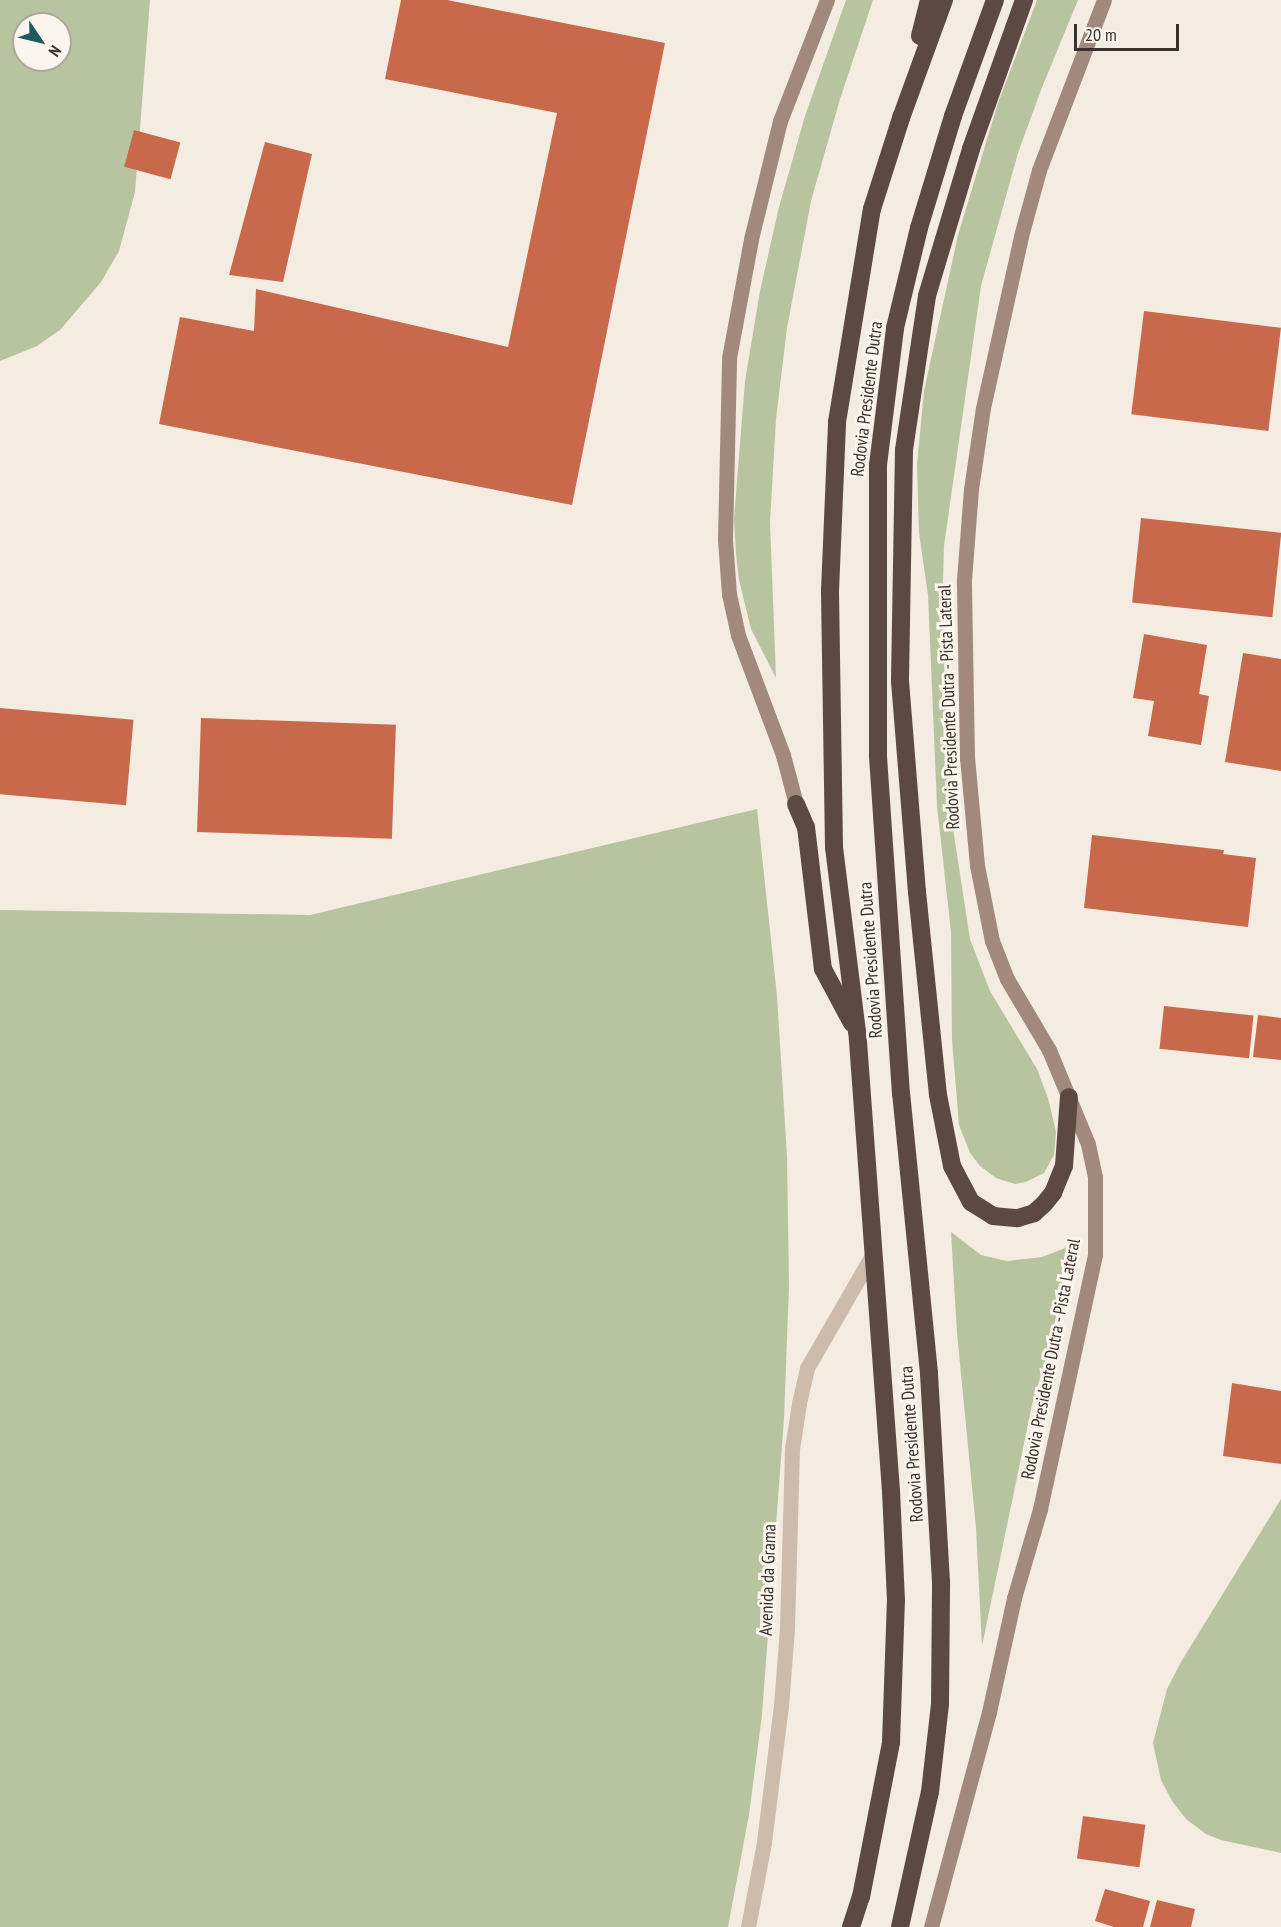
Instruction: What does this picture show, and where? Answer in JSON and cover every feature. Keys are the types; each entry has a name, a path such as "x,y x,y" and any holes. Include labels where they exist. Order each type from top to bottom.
{"highway":[{"path":"901,118 929,0"},
{"name":"Rodovia Presidente Dutra","path":"851,1927 861,1897 891,1743 895,1579 891,1491 857,1032 834,847 830,591 837,422 872,209 901,118 944,0"},
{"name":"Rodovia Presidente Dutra","path":"900,1927 930,1792 940,1704 941,1582 929,1373 901,1094 878,755 878,465 895,328 919,228 957,106 995,0"},
{"path":"1024,0 971,149 927,296 904,450 900,681 917,892 938,1095 952,1166 971,1202 993,1216 1018,1218 1034,1213 1044,1204 1056,1187 1064,1166 1070,1097"},
{"path":"796,804 806,827 823,969 857,1032"}],"main road":[{"path":"796,804 783,755 738,635 729,594 725,538 729,358 751,239 780,121 827,0"},
{"name":"Rodovia Presidente Dutra - Pista Lateral","path":"931,1927 989,1712 1014,1598 1040,1509 1095,1255 1095,1177 1088,1143 1049,1050 1007,979 992,941 977,865 967,758 964,580 971,489 983,408 1021,236 1039,170 1104,0"}],"street":[{"name":"Avenida da Grama","path":"748,1927 764,1842 781,1706 787,1628 792,1449 799,1403 807,1368 874,1252"}],"green space":[{"path":"0,0 150,0 135,192 119,251 101,282 60,330 37,346 0,361"},
{"path":"846,0 873,0 840,99 811,201 787,328 776,419 770,522 776,678 751,629 739,580 736,554 734,519 745,381 760,291 779,207 805,116"},
{"path":"1037,0 1078,0 1018,153 981,286 944,546 942,617 949,686 950,809 970,939 990,991 1037,1069 1048,1098 1056,1132 1054,1155 1044,1173 1026,1182 1015,1184 996,1178 980,1166 970,1153 959,1125 952,1040 951,932 937,806 928,595 919,533 917,464 924,391 958,235 998,103"},
{"path":"757,809 777,996 787,1156 789,1286 784,1418 762,1715 749,1815 728,1927 0,1927 0,910 310,915"},
{"path":"951,1232 981,1255 1007,1261 1042,1257 1063,1249 1073,1242 1054,1331 1032,1405 982,1646 976,1528 957,1333"},
{"path":"1281,1499 1281,1853 1221,1840 1206,1834 1186,1819 1172,1801 1161,1780 1153,1743 1167,1689 1181,1662"}],"building":[{"path":"401,0 447,0 665,43 572,505 159,424 180,317 254,331 256,289 508,347 557,113 385,79"},
{"path":"134,130 180,142 171,179 124,167"},
{"path":"265,142 312,154 283,282 229,275"},
{"path":"1144,311 1281,328 1268,431 1131,414"},
{"path":"1141,518 1281,533 1272,617 1132,603"},
{"path":"1144,634 1207,645 1199,694 1209,696 1201,745 1148,736 1154,701 1133,698"},
{"path":"1243,653 1281,659 1281,771 1225,762"},
{"path":"0,708 133,720 126,805 0,794"},
{"path":"201,718 396,725 392,839 197,832"},
{"path":"1092,835 1224,850 1223,854 1256,858 1248,927 1084,908"},
{"path":"1164,1006 1254,1015 1249,1058 1160,1049"},
{"path":"1258,1015 1281,1018 1281,1060 1253,1057"},
{"path":"1232,1383 1281,1391 1281,1464 1223,1456"},
{"path":"1083,1816 1145,1825 1139,1867 1077,1859"},
{"path":"1105,1889 1150,1901 1143,1927 1114,1927 1095,1921"},
{"path":"1157,1900 1195,1909 1191,1927 1150,1927"}]}
